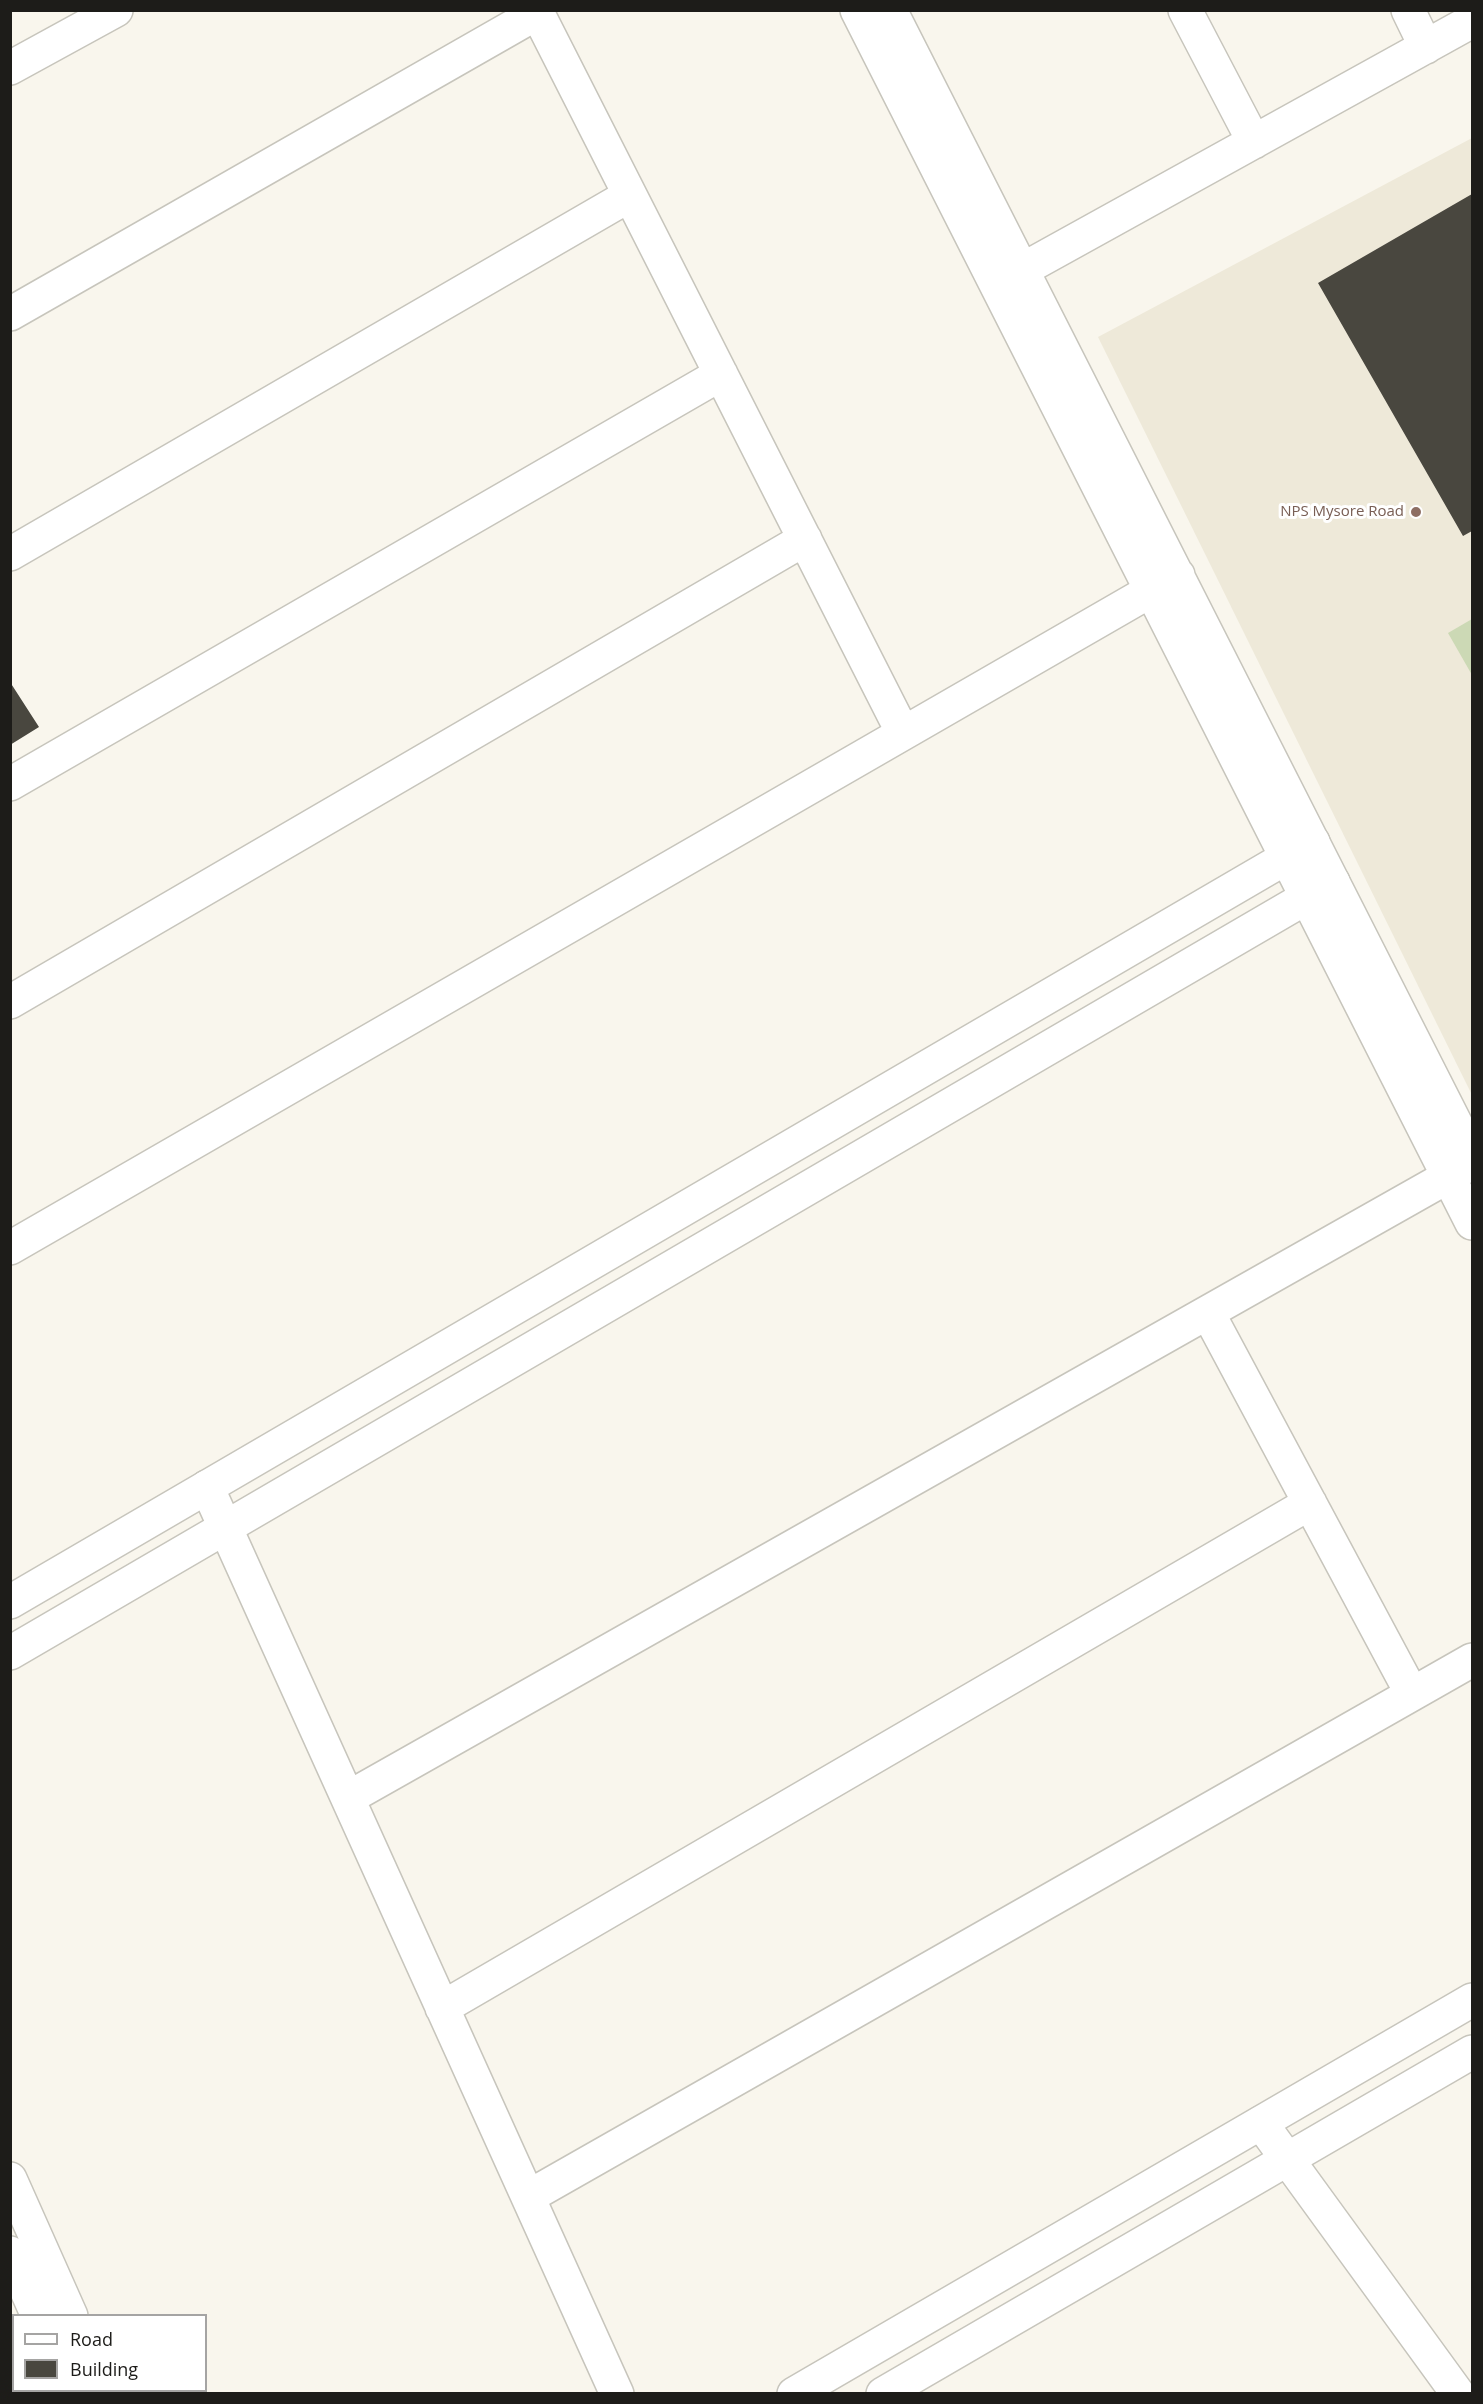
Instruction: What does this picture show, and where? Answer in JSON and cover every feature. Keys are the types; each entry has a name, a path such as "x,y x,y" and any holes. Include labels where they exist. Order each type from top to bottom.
{"street":[{"path":"10,68 116,10"},
{"path":"856,10 1009,277 1320,890 1465,1165 1473,1223"},
{"path":"890,10 1009,277"},
{"path":"1185,10 1254,142"},
{"path":"1408,10 1426,47"},
{"path":"10,314 537,12 903,732"},
{"path":"1009,277 1473,21"},
{"path":"10,554 630,195"},
{"path":"10,784 721,374"},
{"path":"10,1002 805,539"},
{"path":"10,1248 1165,583"},
{"path":"10,1602 1300,850"},
{"path":"10,1653 1320,890"},
{"path":"348,1798 1465,1165"},
{"path":"1208,1312 1412,1694"},
{"path":"207,1487 617,2394"},
{"path":"442,2008 1310,1503"},
{"path":"528,2197 1473,1660"},
{"path":"794,2394 1473,2000"},
{"path":"883,2394 1473,2052"},
{"path":"1262,2123 1458,2394 1473,2385"},
{"path":"10,2179 70,2314"},
{"path":"10,2253 37,2314"}],"shaded area":[{"path":"1472,138 1472,1095 1098,337"}],"green space":[{"path":"1472,619 1472,675 1448,633"}],"building":[{"path":"1472,194 1472,531 1463,536 1318,283"},
{"path":"10,682 39,727 10,745"}],"place":[{"name":"NPS Mysore Road","path":"1416,512"}]}
